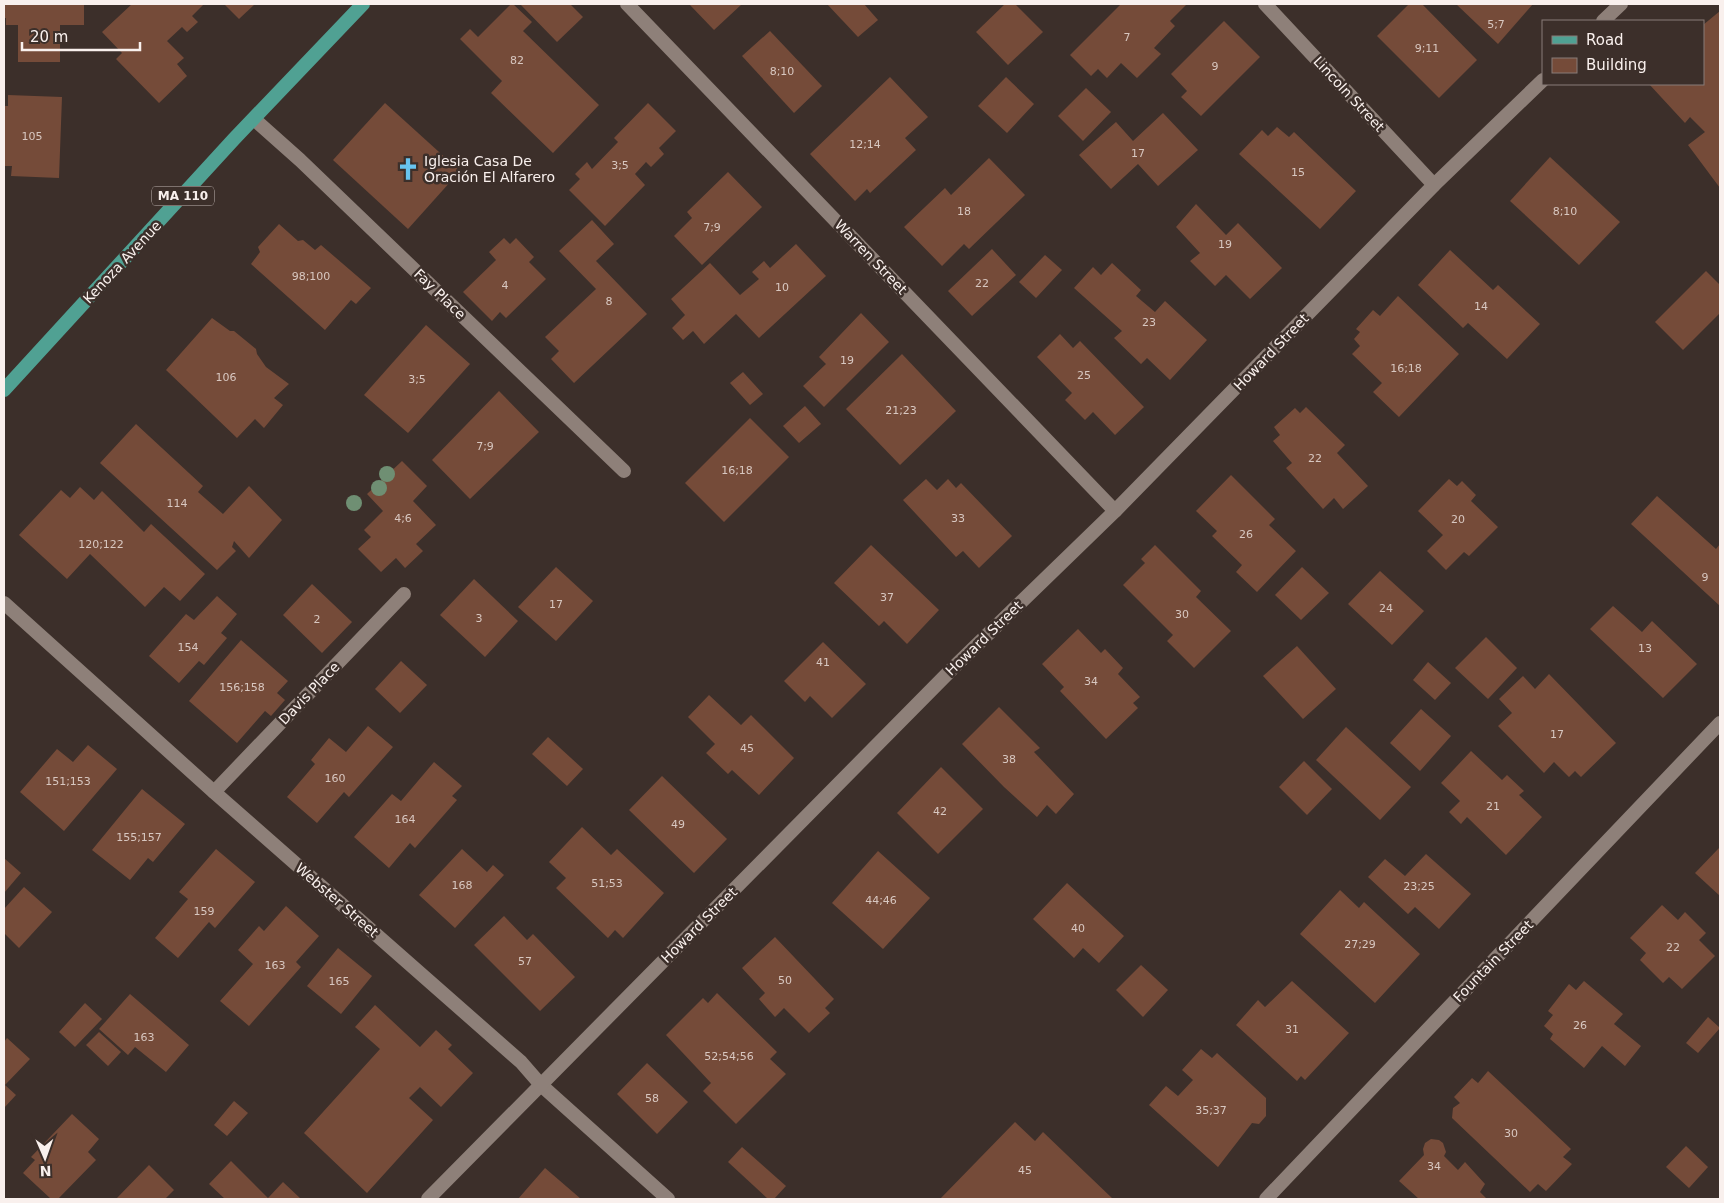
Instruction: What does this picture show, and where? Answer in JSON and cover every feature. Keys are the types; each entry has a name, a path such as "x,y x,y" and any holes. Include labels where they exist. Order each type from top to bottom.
{"main road":[{"name":"Kenoza Avenue","path":"4,390 363,4"}],"street":[{"name":"Warren Street","path":"628,4 1115,511"},
{"name":"Lincoln Street","path":"1265,4 1434,185"},
{"path":"1604,20 1621,4"},
{"name":"Howard Street","path":"428,1199 953,668 1115,511 1434,185 1542,81"},
{"name":"Fay Place","path":"254,119 300,160 624,471"},
{"name":"Davis Place","path":"214,792 404,594"},
{"name":"Webster Street","path":"4,603 214,792 521,1062 541,1085 668,1199"},
{"name":"Fountain Street","path":"1266,1199 1720,722"}],"building":[{"path":"4,4 84,4 84,25 60,25 60,62 18,62 18,25 6,25"},
{"path":"132,4 204,4 192,16 198,22 187,32 182,27 167,41 184,58 177,64 187,76 159,103 116,59 122,53 102,32"},
{"path":"224,4 255,4 239,19"},
{"path":"511,4 532,22 523,31 599,105 553,153 491,93 502,81 460,39 470,29 478,37"},
{"path":"520,4 570,4 583,17 557,42"},
{"path":"689,4 742,4 714,30"},
{"path":"827,4 864,4 878,20 858,37"},
{"path":"1005,4 1015,4 1043,32 1008,65 976,32"},
{"path":"1121,4 1187,4 1170,21 1175,26 1154,48 1161,54 1137,78 1121,63 1107,78 1098,69 1091,76 1070,55"},
{"path":"1409,4 1422,4 1477,60 1439,98 1377,36"},
{"path":"1456,4 1533,4 1498,44"},
{"path":"1720,11 1720,188 1688,145 1705,132 1690,117 1685,123 1650,85 1704,85 1704,24"},
{"path":"1224,21 1260,57 1201,116 1181,97 1187,91 1171,74"},
{"path":"770,31 822,86 794,113 742,56"},
{"path":"890,77 928,117 905,138 916,150 870,193 867,189 855,201 810,154"},
{"path":"1006,77 1034,104 1007,133 978,106"},
{"path":"1086,88 1111,112 1083,141 1058,116"},
{"path":"8,95 62,97 59,178 11,176 12,166 4,166 4,106 8,106"},
{"path":"385,103 460,171 408,229 333,160"},
{"path":"648,103 676,131 659,148 664,154 651,167 646,162 635,174 645,185 605,226 569,190 580,179 575,174 587,162 592,169 618,142 614,138"},
{"path":"1163,113 1198,150 1158,186 1138,164 1111,189 1079,155 1116,122 1133,141"},
{"path":"1277,127 1289,137 1294,132 1356,191 1320,229 1239,154 1262,130 1268,136"},
{"path":"1550,157 1620,222 1579,265 1510,201"},
{"path":"989,158 1025,195 969,249 964,244 942,266 904,227 945,188 951,195"},
{"path":"728,172 762,207 702,265 674,236 692,218 687,212"},
{"path":"1196,204 1226,235 1238,223 1282,268 1250,299 1226,275 1215,286 1190,261 1200,253 1176,227"},
{"path":"592,220 614,244 596,261 647,314 574,383 551,359 559,351 545,337 596,289 559,251"},
{"path":"279,224 298,241 303,240 315,250 321,245 371,288 356,304 351,300 325,330 251,264 260,252 258,247"},
{"path":"504,238 510,244 516,238 534,257 529,262 546,279 506,318 500,312 492,321 463,292 496,260 489,252"},
{"path":"796,244 826,276 759,338 736,314 704,344 693,331 683,340 672,328 685,315 671,299 710,263 740,295 759,279 752,272 764,261 770,268"},
{"path":"992,249 1016,275 972,316 948,291"},
{"path":"1450,250 1493,290 1498,285 1540,324 1507,359 1468,323 1463,328 1418,285"},
{"path":"1045,255 1062,270 1036,298 1019,282"},
{"path":"1112,263 1141,290 1136,296 1155,312 1165,301 1207,340 1170,380 1147,358 1141,364 1114,338 1122,331 1074,288 1093,267 1101,275"},
{"path":"1706,271 1720,285 1720,313 1683,350 1655,322"},
{"path":"1398,296 1459,354 1399,417 1373,392 1382,383 1352,354 1360,346 1354,339 1360,332 1356,329 1373,310 1380,316"},
{"path":"861,313 889,342 824,407 803,386 826,364 819,357"},
{"path":"212,318 230,331 234,331 256,349 257,354 266,367 289,384 274,398 283,405 264,428 255,419 237,438 166,370"},
{"path":"426,325 470,364 408,433 364,395"},
{"path":"1060,334 1073,348 1080,341 1144,407 1115,435 1093,412 1085,420 1065,400 1072,393 1037,357"},
{"path":"902,354 956,411 900,465 846,409"},
{"path":"743,372 763,394 750,405 730,383"},
{"path":"499,391 539,432 470,499 432,460"},
{"path":"805,406 821,424 799,443 783,426"},
{"path":"1306,407 1345,445 1337,453 1368,486 1343,509 1334,498 1323,509 1286,468 1292,463 1273,441 1280,435 1274,427 1295,408 1300,413"},
{"path":"750,418 789,457 724,522 685,483"},
{"path":"136,424 203,486 198,492 223,514 249,486 282,520 249,558 234,541 232,547 236,551 217,570 100,463"},
{"path":"402,461 427,486 413,501 436,525 416,544 423,551 405,568 396,558 381,572 358,549 371,537 364,530 383,511 367,494"},
{"path":"1231,475 1275,519 1269,525 1296,551 1257,592 1236,572 1242,565 1212,536 1217,531 1196,511"},
{"path":"926,479 937,490 948,479 956,488 961,483 1012,536 979,568 963,551 956,557 903,500"},
{"path":"1449,479 1457,486 1462,481 1476,495 1471,501 1498,527 1469,556 1464,552 1446,570 1427,551 1443,535 1418,511"},
{"path":"80,487 94,500 102,491 144,532 151,524 205,574 180,601 164,587 145,607 90,554 67,579 19,535 61,490 70,498"},
{"path":"1657,496 1716,549 1720,544 1720,606 1631,524"},
{"path":"871,545 939,610 907,644 884,621 879,626 834,583"},
{"path":"1155,545 1201,591 1196,597 1231,631 1194,668 1167,641 1173,635 1123,585 1145,563 1141,559"},
{"path":"556,567 593,601 556,641 518,607"},
{"path":"1302,567 1329,593 1301,620 1275,595"},
{"path":"1380,571 1424,611 1392,645 1348,604"},
{"path":"474,579 518,621 485,657 440,615"},
{"path":"312,584 352,622 322,653 283,615"},
{"path":"217,596 237,614 221,633 227,638 204,665 199,661 179,683 149,656 186,614 194,620"},
{"path":"1613,606 1642,632 1652,621 1697,664 1663,698 1590,629"},
{"path":"1078,629 1101,653 1105,649 1123,668 1118,674 1140,697 1133,703 1138,708 1106,739 1060,691 1064,687 1042,664"},
{"path":"1486,637 1517,668 1488,699 1455,668"},
{"path":"241,640 288,681 277,693 285,700 271,716 265,711 237,743 189,701"},
{"path":"823,642 866,684 832,718 810,696 805,702 784,681"},
{"path":"1297,646 1336,689 1303,719 1263,676"},
{"path":"401,661 427,685 400,713 375,689"},
{"path":"1428,662 1451,683 1435,700 1413,680"},
{"path":"1549,674 1616,743 1581,777 1575,771 1569,777 1554,762 1544,773 1498,726 1512,713 1499,699 1523,676 1535,689"},
{"path":"709,695 741,725 751,715 794,758 759,795 732,770 728,774 706,753 715,744 688,717"},
{"path":"999,707 1040,748 1034,752 1074,794 1056,814 1047,805 1037,817 1004,787 962,744"},
{"path":"1421,709 1451,736 1420,771 1390,743"},
{"path":"368,726 393,747 349,797 344,792 317,823 287,797 315,764 311,760 329,738 346,752"},
{"path":"1346,727 1411,787 1380,820 1316,760"},
{"path":"548,737 583,769 567,786 532,754"},
{"path":"88,745 117,769 64,831 20,792 57,749 73,762"},
{"path":"1471,751 1502,780 1507,775 1524,791 1519,795 1542,817 1506,855 1467,817 1461,824 1449,812 1460,801 1441,783"},
{"path":"1304,761 1332,789 1307,815 1279,787"},
{"path":"434,762 462,786 452,796 457,800 415,848 410,843 389,868 354,837 392,794 401,801"},
{"path":"941,767 983,809 938,854 897,813"},
{"path":"662,776 727,839 694,873 629,810"},
{"path":"142,789 185,824 153,862 148,858 130,880 92,850"},
{"path":"582,827 611,855 617,849 664,893 623,938 615,930 608,938 556,888 566,878 549,862"},
{"path":"1720,847 1720,896 1695,873"},
{"path":"216,849 255,882 215,928 209,922 178,958 155,938 188,899 179,892"},
{"path":"462,849 487,872 493,865 504,875 455,928 419,895"},
{"path":"878,851 930,898 883,949 832,903"},
{"path":"1426,854 1471,894 1439,929 1415,907 1408,914 1368,877 1385,859 1405,876"},
{"path":"4,858 21,873 4,893"},
{"path":"1067,883 1124,936 1099,963 1083,948 1074,958 1033,919"},
{"path":"24,887 52,912 19,948 4,933 4,909"},
{"path":"1340,890 1359,908 1364,902 1420,954 1375,1003 1300,934"},
{"path":"1662,905 1678,920 1685,912 1706,933 1699,940 1715,956 1682,989 1669,977 1663,983 1640,960 1646,953 1630,938"},
{"path":"286,906 319,936 296,962 301,967 249,1026 220,1001 253,964 238,950 259,926 264,931"},
{"path":"504,916 527,940 533,934 575,977 540,1011 474,945"},
{"path":"775,937 834,999 825,1008 830,1013 809,1033 784,1008 775,1017 759,999 765,993 742,968"},
{"path":"338,948 372,976 341,1014 307,986"},
{"path":"1141,965 1168,990 1143,1017 1116,990"},
{"path":"1292,981 1349,1033 1305,1080 1301,1076 1297,1081 1236,1025 1258,1000 1265,1007"},
{"path":"1584,981 1623,1014 1614,1024 1641,1046 1625,1066 1602,1046 1584,1068 1550,1039 1553,1034 1544,1026 1553,1015 1548,1011 1569,984 1576,990"},
{"path":"717,993 777,1052 770,1059 786,1074 736,1124 703,1091 711,1083 666,1035 703,998 708,1003"},
{"path":"130,994 189,1045 166,1072 135,1047 128,1055 99,1029"},
{"path":"85,1003 102,1019 75,1047 59,1032"},
{"path":"375,1005 420,1047 436,1030 452,1045 448,1049 473,1073 441,1107 420,1087 409,1098 433,1120 367,1193 304,1133 380,1049 355,1027"},
{"path":"1708,1017 1720,1028 1698,1053 1686,1043"},
{"path":"99,1032 121,1052 108,1066 86,1045"},
{"path":"7,1038 30,1059 5,1085 16,1095 4,1108 4,1042"},
{"path":"1201,1049 1212,1058 1217,1053 1266,1098 1266,1116 1259,1124 1252,1123 1218,1167 1149,1105 1166,1086 1178,1096 1193,1080 1182,1070"},
{"path":"647,1063 688,1102 657,1134 617,1094"},
{"path":"1488,1071 1571,1149 1563,1157 1572,1164 1546,1191 1538,1184 1530,1192 1452,1118 1453,1108 1460,1103 1454,1097 1472,1078 1478,1083"},
{"path":"234,1101 248,1113 227,1136 214,1125"},
{"path":"72,1114 99,1139 88,1152 96,1160 58,1199 51,1199 23,1173 35,1160 31,1157"},
{"path":"1015,1122 1035,1141 1043,1132 1113,1199 940,1199"},
{"path":"1431,1139 1439,1140 1443,1143 1446,1152 1444,1156 1458,1170 1465,1162 1485,1184 1480,1192 1487,1199 1419,1199 1399,1181 1424,1155 1425,1143"},
{"path":"1686,1146 1708,1167 1689,1188 1666,1167"},
{"path":"742,1147 786,1186 774,1199 768,1199 728,1162"},
{"path":"231,1161 268,1198 283,1182 301,1199 225,1199 209,1184"},
{"path":"149,1165 174,1190 165,1199 116,1199"},
{"path":"545,1168 581,1199 518,1199"}],"place":[{"name":"Iglesia Casa De Oración El Alfarero","path":"408,169"}]}
